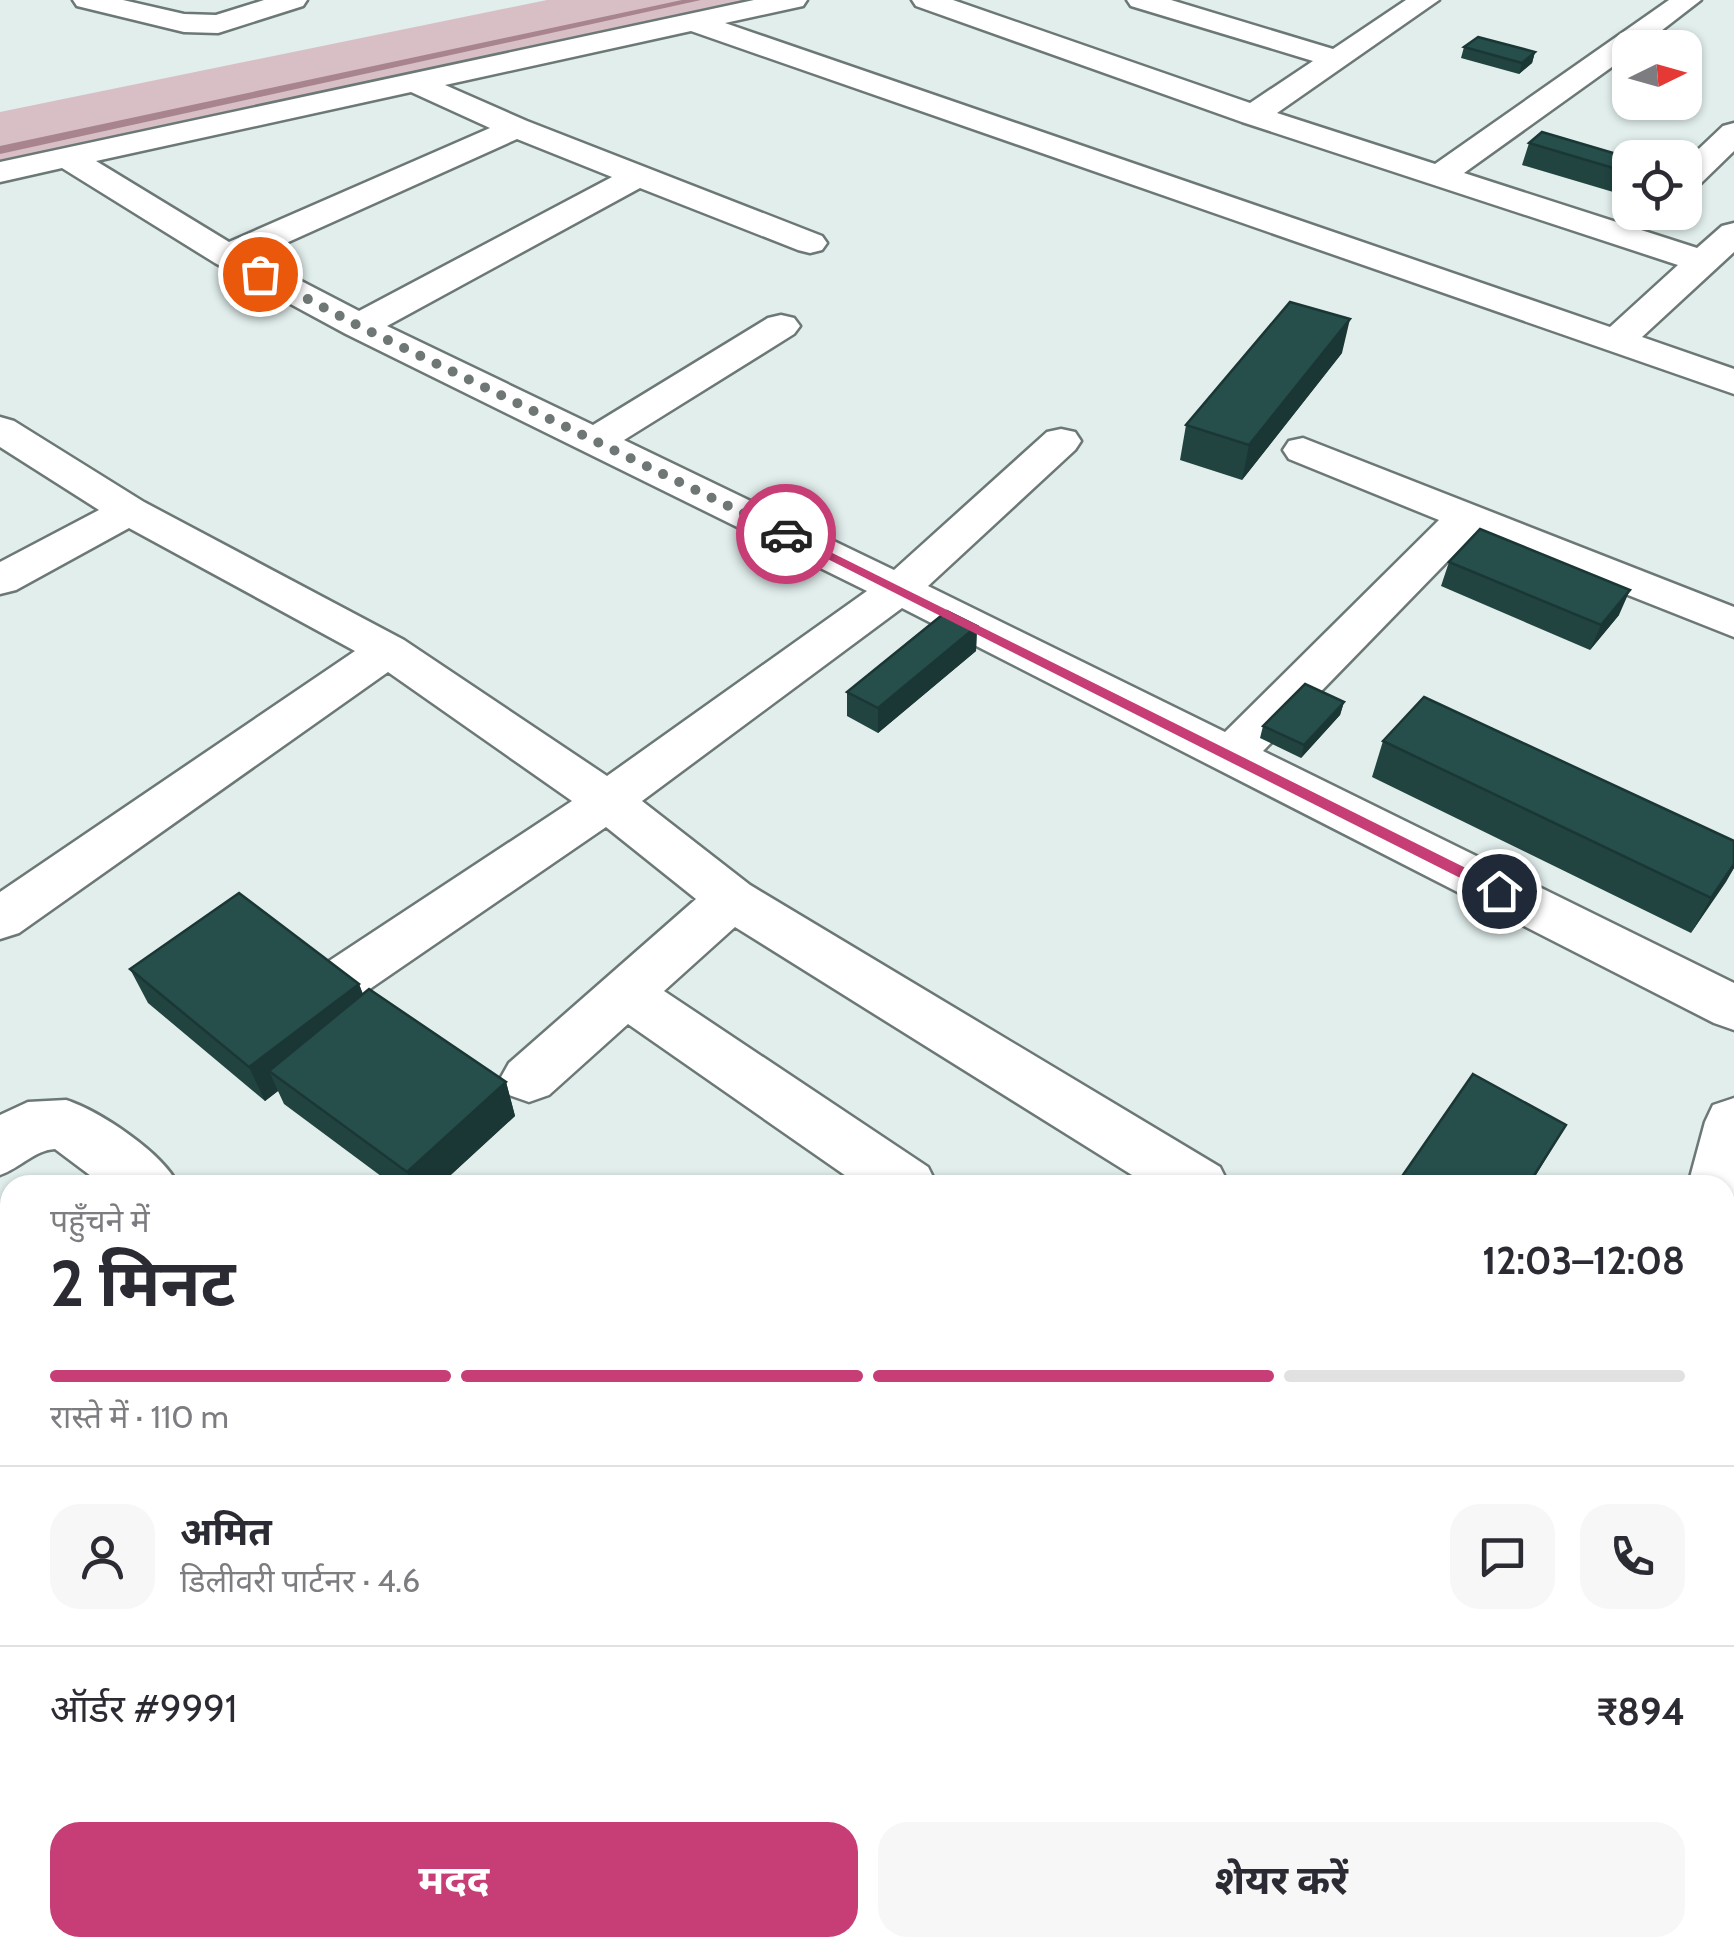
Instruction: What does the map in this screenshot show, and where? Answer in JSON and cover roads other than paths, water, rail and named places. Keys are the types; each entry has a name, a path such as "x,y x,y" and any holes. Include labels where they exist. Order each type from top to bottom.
{"street":[{"path":"87,0 184,23 218,24 294,0"},
{"path":"0,172 792,0"},
{"path":"926,0 1253,114 1703,262"},
{"path":"1141,0 1336,59"},
{"path":"1253,114 1424,0"},
{"path":"1440,176 1687,0"},
{"path":"690,21 1734,382"},
{"path":"410,80 516,128 810,243"},
{"path":"227,256 516,128"},
{"path":"1702,164 1734,133"},
{"path":"68,158 227,256 359,326 899,589 1734,1008"},
{"path":"359,326 638,176"},
{"path":"1626,237 1633,230"},
{"path":"1615,342 1734,232"},
{"path":"596,440 780,326"},
{"path":"0,429 129,512 388,650 608,801 732,899 1183,1175"},
{"path":"342,980 608,801 899,589 1060,441"},
{"path":"1303,450 1734,624"},
{"path":"0,580 129,512"},
{"path":"1230,756 1466,516"},
{"path":"0,919 388,650"},
{"path":"529,1079 732,899"},
{"path":"626,994 892,1175"},
{"path":"1721,1175 1734,1122"},
{"path":"0,1150 28,1126 66,1124 135,1175"}],"waterway":[{"path":"0,150 696,0"}]}
